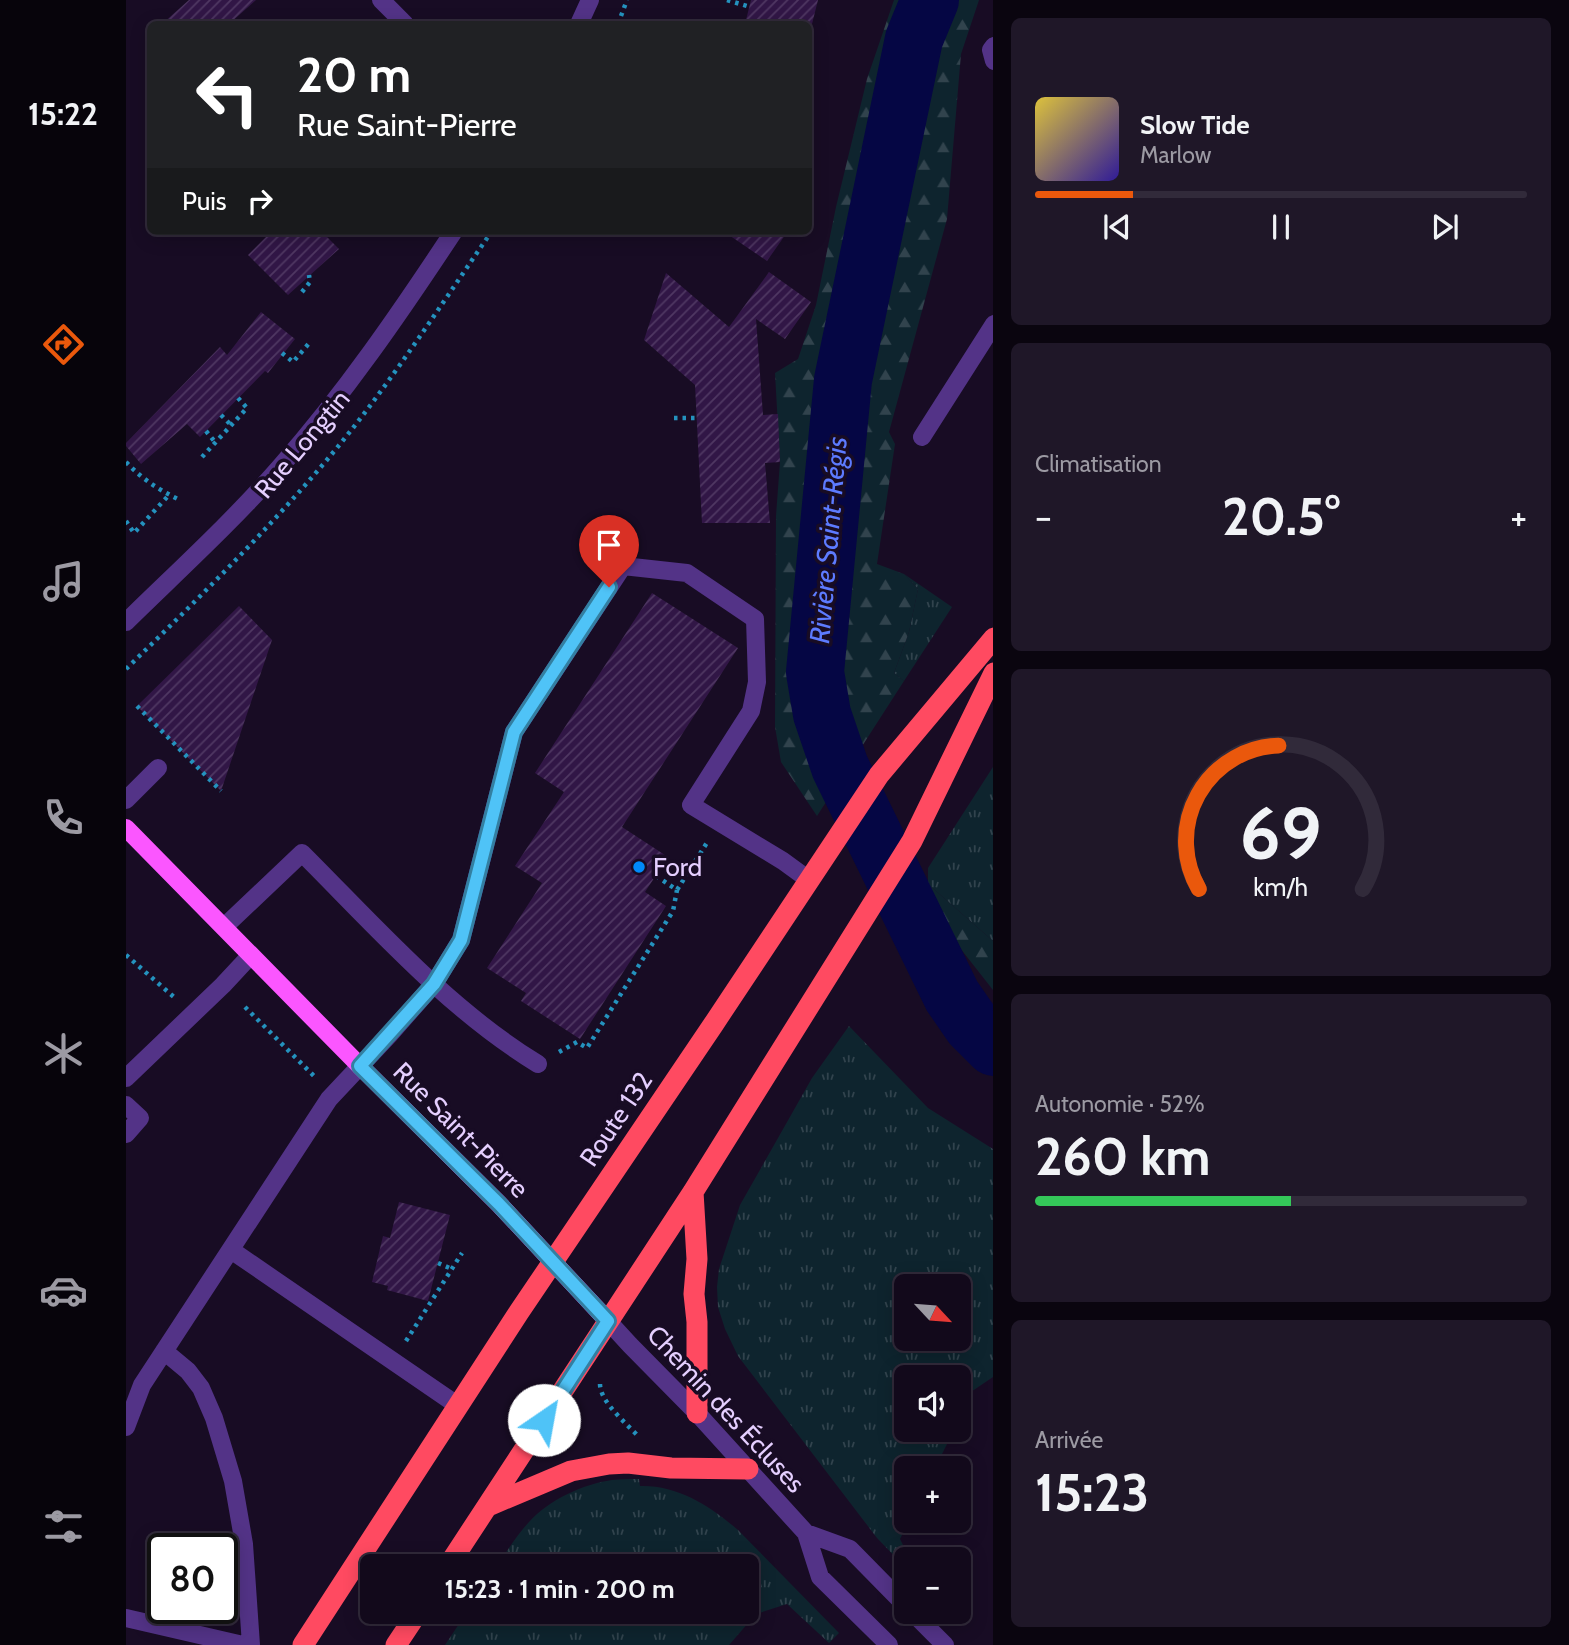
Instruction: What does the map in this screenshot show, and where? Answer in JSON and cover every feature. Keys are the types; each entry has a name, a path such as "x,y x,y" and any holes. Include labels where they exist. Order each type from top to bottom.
{"highway":[{"name":"Route 132","path":"303,1645 457,1405 879,775 993,638"},
{"path":"455,1554 693,1192 912,841 993,673"},
{"path":"693,1192 697,1259 694,1294 697,1322 697,1413"},
{"path":"488,1506 571,1471 609,1464 748,1469"},
{"path":"396,1645 410,1624"}],"main road":[{"name":"Rue Saint-Pierre","path":"129,839 224,927 499,1204 608,1321"}],"street":[{"path":"381,0 402,21"},
{"path":"580,21 590,0"},
{"path":"993,47 993,61"},
{"name":"Rue Longtin","path":"126,622 240,510 300,444 357,373 451,235"},
{"path":"922,437 993,324"},
{"path":"126,1427 142,1385 332,1095 434,984 461,940 514,732 623,566 687,573 755,619 757,682 751,711 691,805 809,880"},
{"path":"126,800 158,768"},
{"path":"224,927 302,853 434,984 513,1049 538,1065"},
{"path":"126,1078 251,955"},
{"path":"126,1105 140,1118 126,1133"},
{"path":"231,1250 457,1405"},
{"name":"Chemin des Écluses","path":"608,1321 697,1413 806,1533"},
{"path":"164,1351 188,1371 201,1388 214,1418 233,1481 244,1544 251,1645"},
{"path":"806,1533 850,1549 894,1594"},
{"path":"806,1533 820,1577 889,1645"},
{"path":"126,1618 243,1645"},
{"path":"924,1624 945,1645"}],"path":[{"path":"619,21 627,0"},
{"path":"727,0 750,7"},
{"name":"Rue Longtin","path":"126,669 326,462 385,386 489,235"},
{"path":"302,292 310,282 309,275"},
{"path":"282,354 293,362 311,341"},
{"path":"202,457 247,408 238,398"},
{"path":"221,415 231,425"},
{"path":"674,418 697,418"},
{"path":"206,431 215,442"},
{"path":"126,462 156,488 180,500"},
{"path":"126,522 134,533 169,495"},
{"path":"137,706 221,791"},
{"path":"577,1042 587,1048 673,911 677,890 691,868"},
{"path":"656,876 677,890"},
{"path":"126,954 192,1014"},
{"path":"245,1007 332,1095"},
{"path":"421,1318 462,1253"},
{"path":"438,1263 452,1269"},
{"path":"600,1380 599,1388 604,1400 643,1441"}],"green space":[{"path":"894,0 979,0 961,54 947,219 889,432 895,444 877,564 904,574 918,589 909,632 894,673 904,681 817,816 781,762 775,727 776,516 780,462 775,373 798,359 816,305 867,79"},
{"path":"904,574 952,607 904,681 894,673 909,632 918,589"},
{"path":"993,767 993,941 928,884 928,868"},
{"path":"928,884 993,941 993,990 953,939"},
{"path":"849,1026 928,1108 993,1149 993,1377 971,1392 971,1365 894,1365 894,1442 947,1444 941,1456 894,1456 894,1533 903,1533 900,1539 905,1547 894,1547 894,1556 877,1538 738,1356 725,1329 718,1307 719,1269 740,1205 812,1078"},
{"path":"639,1479 640,1486 667,1489 705,1505 738,1530 839,1633 829,1643 787,1604 759,1613 759,1554 505,1554 529,1522 556,1500 578,1489 615,1480"},
{"path":"459,1624 747,1624 729,1645 445,1645"}],"building":[{"path":"189,0 256,0 232,21 165,21"},
{"path":"751,0 818,0 812,24 812,21 746,21"},
{"path":"268,235 325,235 339,249 288,295 248,255"},
{"path":"729,235 785,235 767,261"},
{"path":"769,272 811,302 785,339 756,319 763,415 778,414 780,462 765,463 770,523 702,523 695,385 644,340 666,273 729,327"},
{"path":"261,312 295,339 268,373 265,371 200,437 187,424 141,464 126,443 220,347 227,355"},
{"path":"652,593 738,648 622,827 668,857 645,892 666,906 580,1039 521,1001 526,993 487,968 542,883 515,866 564,792 535,773"},
{"path":"239,606 272,640 221,791 137,706"},
{"path":"399,1202 450,1215 428,1301 387,1290 388,1286 372,1282 383,1236 390,1238"}],"waterway":[{"name":"Rivière Saint-Régis","path":"930,0 914,39 843,380 815,672 822,714 840,767 952,996 972,1025 993,1046"}],"place":[{"name":"Ford","path":"639,867"}],"route":[{"path":"544,1420 608,1321 499,1204 360,1066 434,984 461,940 514,732 609,587"}]}
